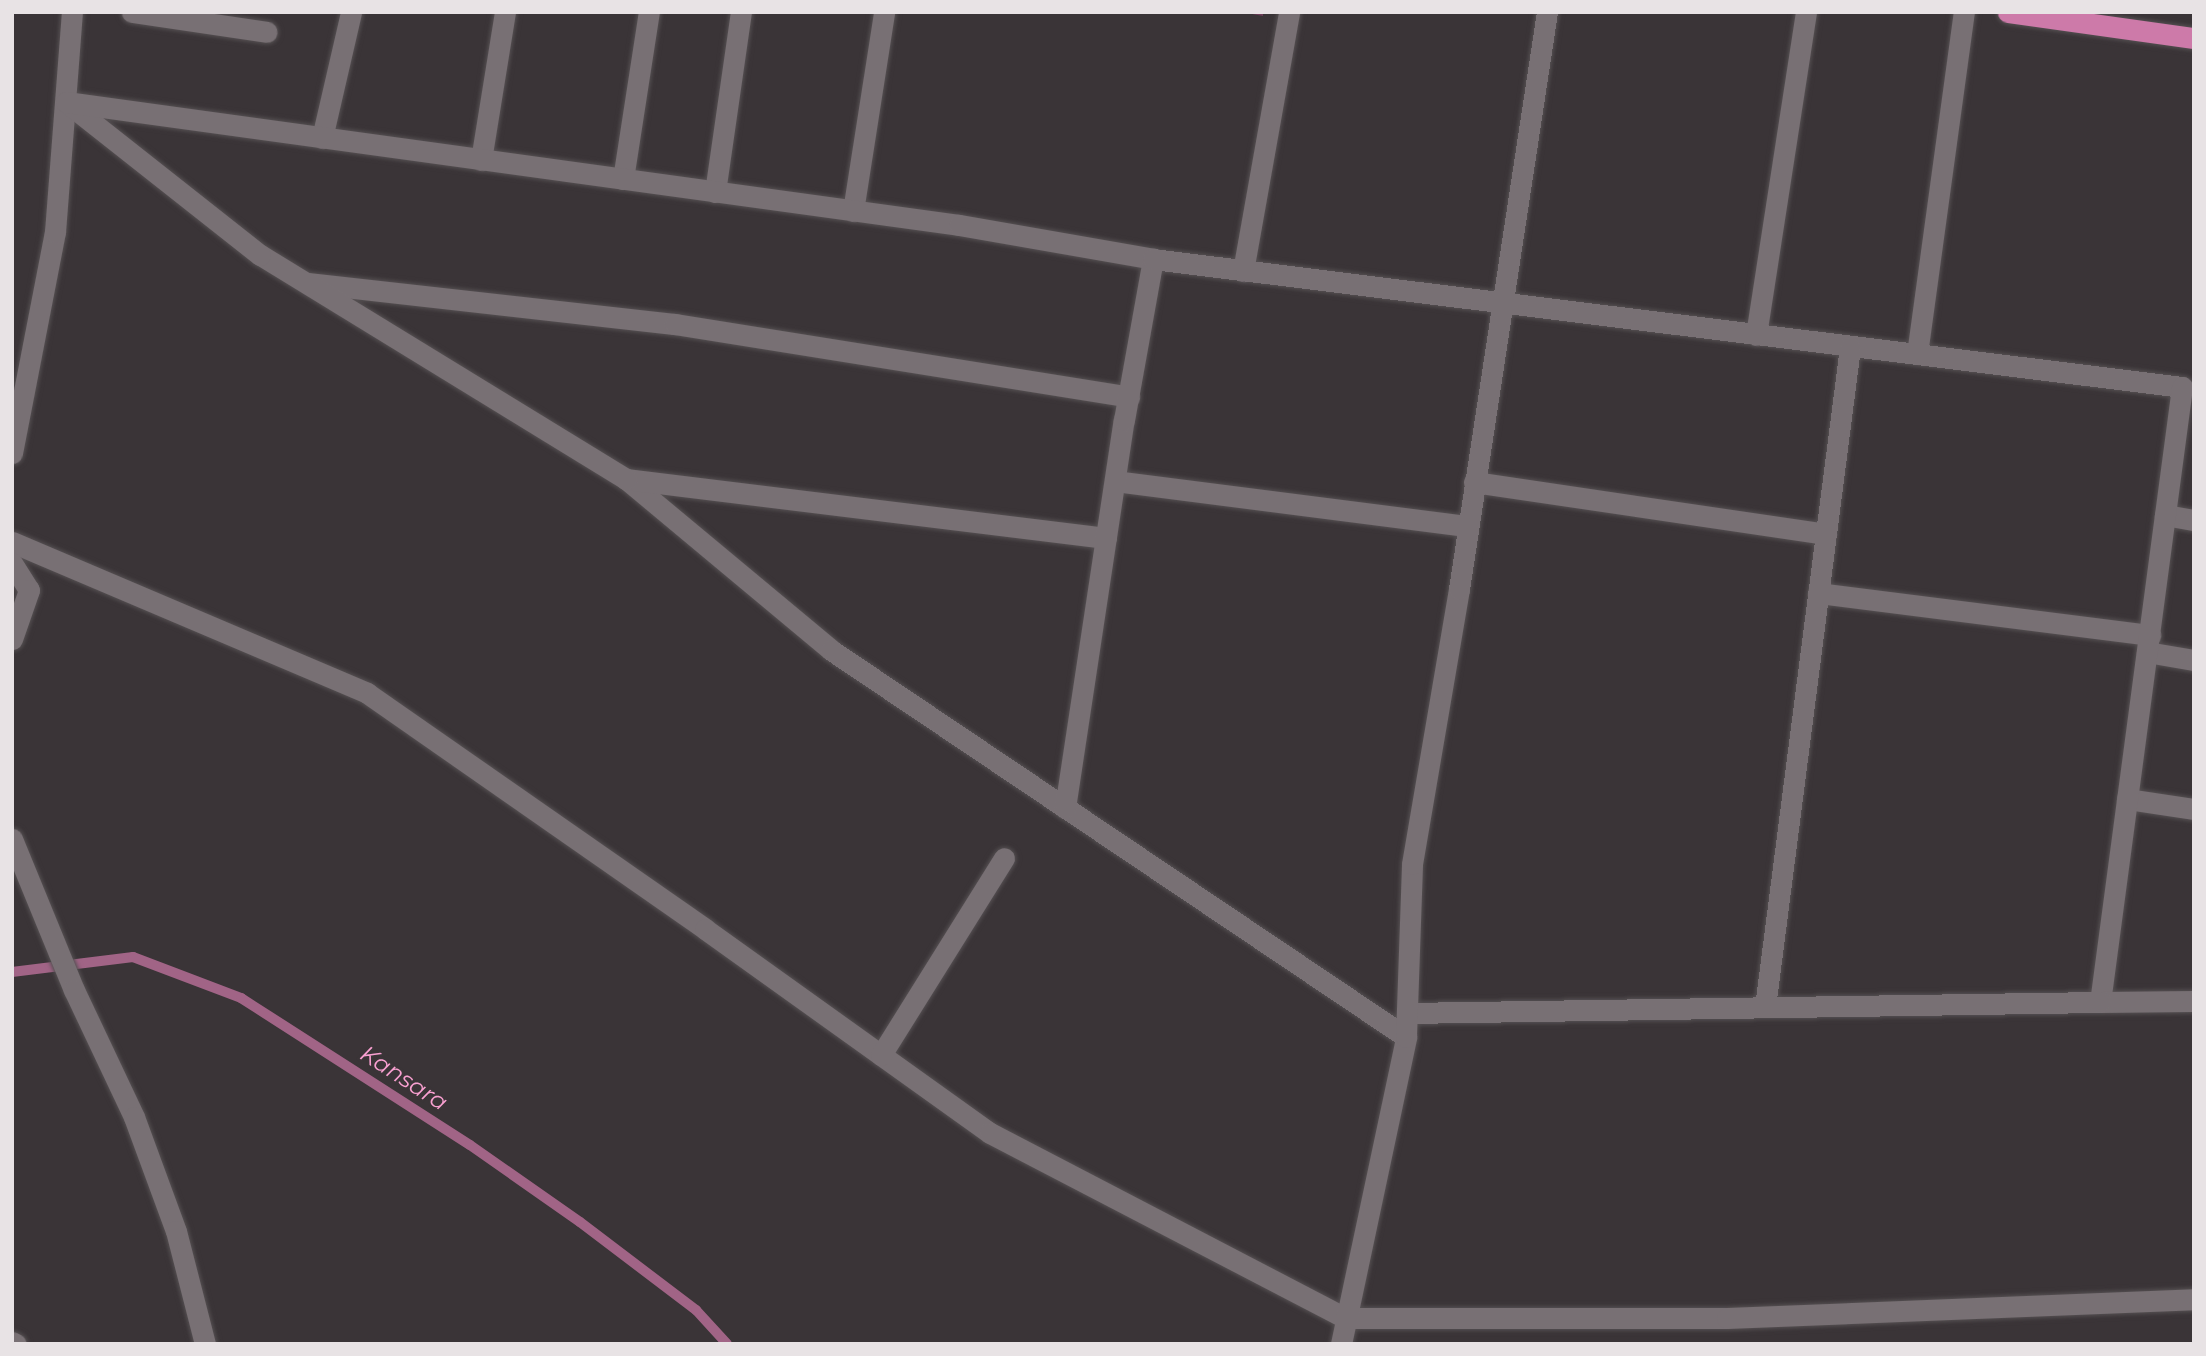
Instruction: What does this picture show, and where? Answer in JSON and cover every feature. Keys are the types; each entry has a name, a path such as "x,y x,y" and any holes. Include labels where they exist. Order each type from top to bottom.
{"highway":[{"path":"2008,12 2194,38"}],"street":[{"path":"12,453 55,232 72,12"},
{"path":"132,12 267,32"},
{"path":"322,138 351,12"},
{"path":"481,160 505,12"},
{"path":"624,179 649,12"},
{"path":"715,192 741,12"},
{"path":"853,211 884,12"},
{"path":"1243,271 1289,12"},
{"path":"1341,1344 1406,1037 1412,864 1468,526 1547,12"},
{"path":"1756,335 1806,12"},
{"path":"1917,354 1964,12"},
{"path":"66,102 959,225 1153,259 2188,387 2165,515 2100,1002"},
{"path":"66,102 260,255 625,480 831,650 1406,1037"},
{"path":"1065,807 1115,481 1153,259"},
{"path":"303,282 675,324 1129,397"},
{"path":"1765,1007 1850,346"},
{"path":"625,480 1106,538"},
{"path":"1115,481 1468,526"},
{"path":"1474,482 1826,534"},
{"path":"2165,515 2194,520"},
{"path":"12,542 368,693 989,1133 1346,1318 1727,1318 2194,1299"},
{"path":"12,563 29,590 12,639"},
{"path":"1818,593 2148,644 2194,660"},
{"path":"2127,799 2194,809"},
{"path":"12,839 74,990 134,1117 176,1231 205,1344"},
{"path":"881,1055 1004,858"},
{"path":"1407,1013 2194,1001"}],"waterway":[{"name":"Kansara","path":"12,972 133,957 241,998 470,1145 580,1222 696,1310 727,1344"}]}
